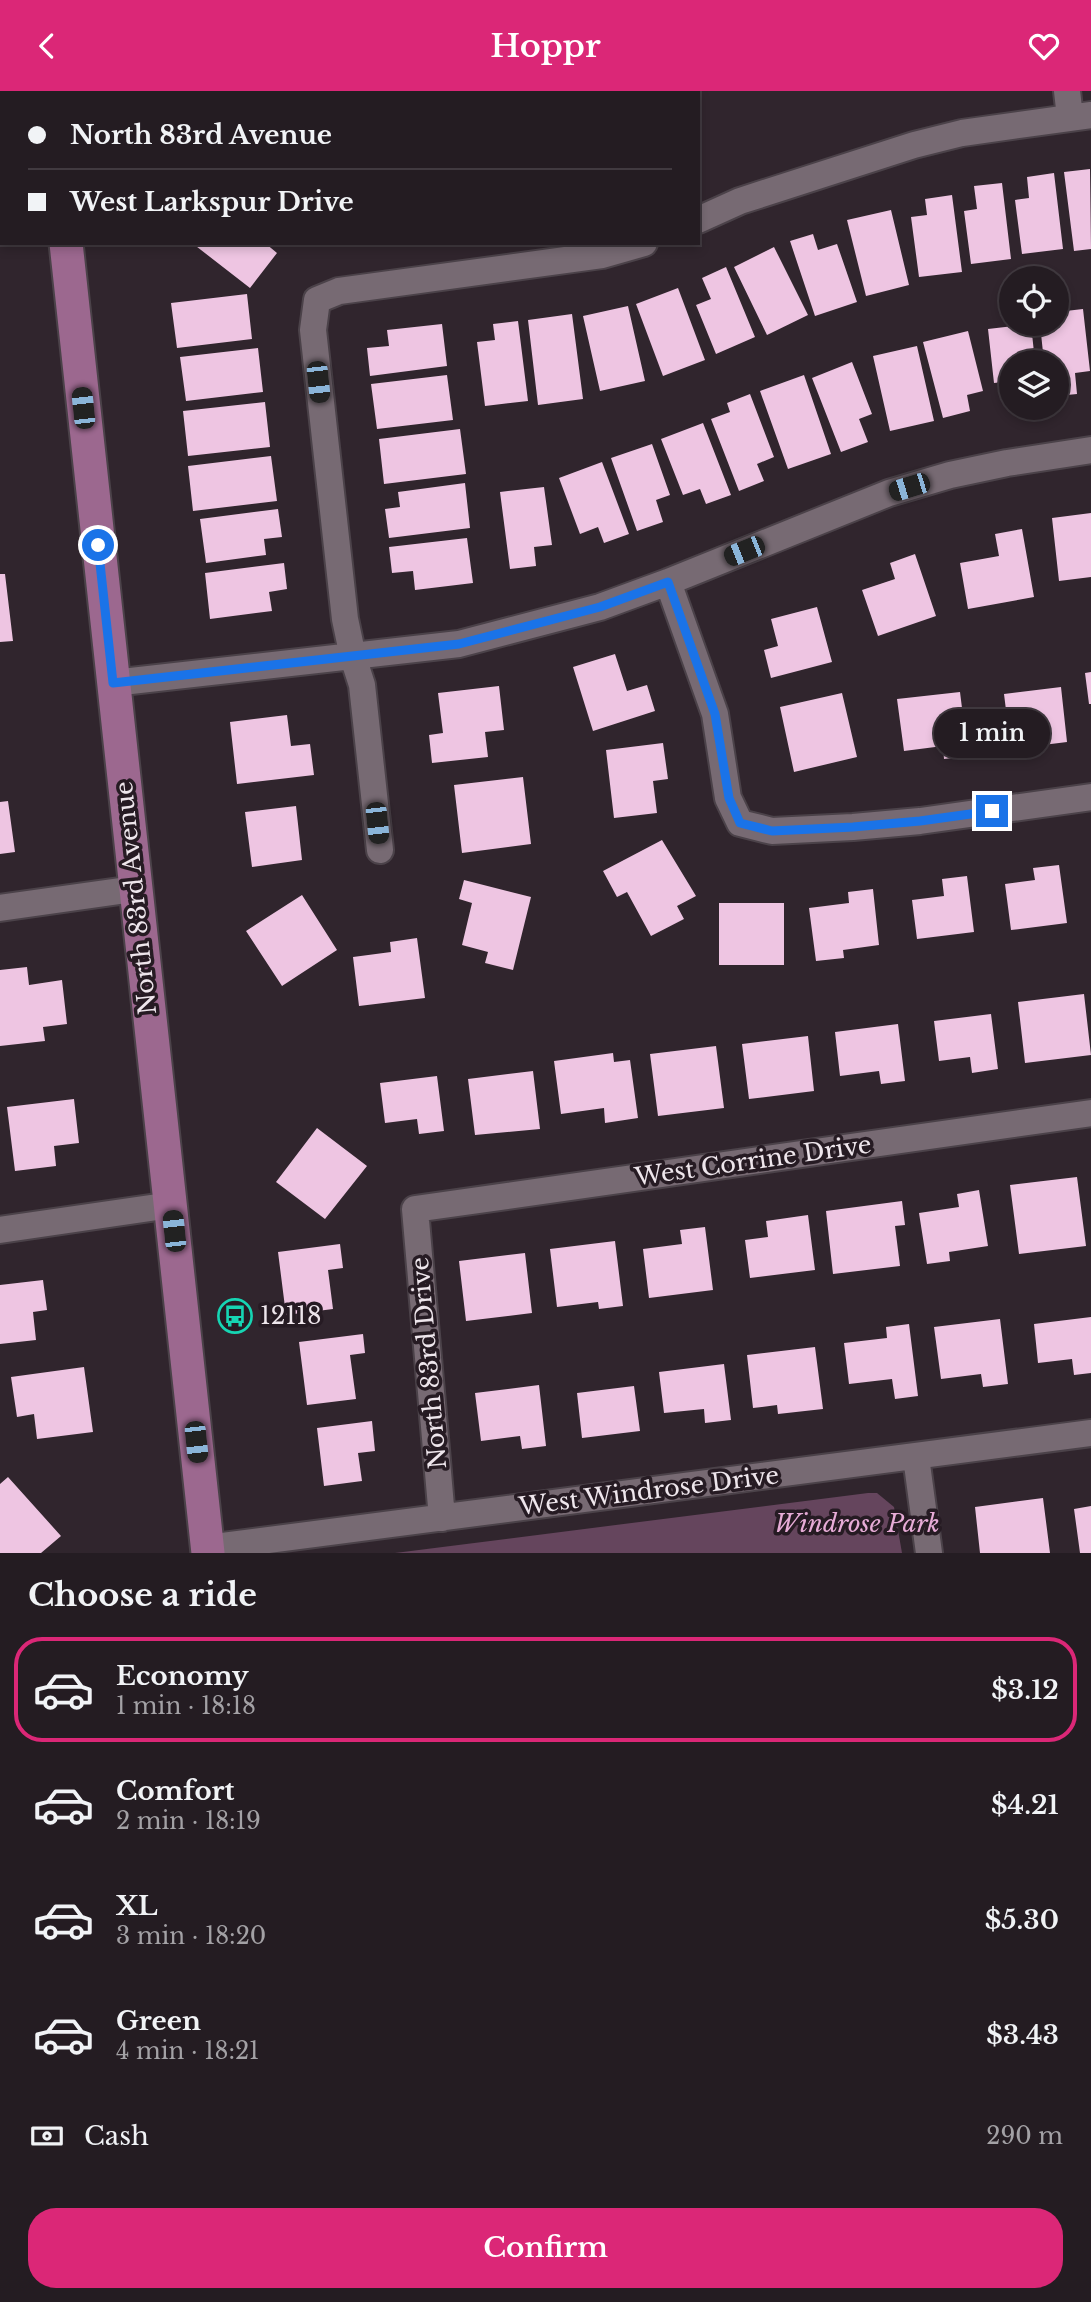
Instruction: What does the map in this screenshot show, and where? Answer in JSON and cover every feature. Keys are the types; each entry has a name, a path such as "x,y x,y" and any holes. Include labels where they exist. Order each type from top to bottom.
{"main road":[{"name":"North 83rd Avenue","path":"66,245 207,1550"}],"street":[{"path":"700,219 740,201 914,145 962,133 1080,116 1067,91"},
{"path":"380,850 362,685 345,619 313,330 317,300 339,291 601,255 637,245"},
{"path":"113,683 459,644 600,607 889,493 962,472 1091,450"},
{"path":"668,582 715,714 729,798 740,823 772,831 853,827 920,821 1091,797"},
{"path":"0,908 134,889"},
{"name":"West Corrine Drive","path":"415,1209 1091,1114"},
{"path":"0,1230 171,1205"},
{"name":"North 83rd Drive","path":"415,1209 442,1518"},
{"name":"West Windrose Drive","path":"207,1550 1091,1433"},
{"path":"916,1457 929,1553"}],"green space":[{"name":"Windrose Park","path":"877,1493 894,1507 902,1553 395,1553"}],"building":[{"path":"1090,169 1091,249 1074,251 1064,172"},
{"path":"1054,173 1063,249 1022,254 1015,200 1029,198 1027,177"},
{"path":"1002,183 1011,259 971,264 964,211 977,209 974,186"},
{"path":"952,195 962,272 919,277 911,217 927,215 925,199"},
{"path":"891,210 909,285 866,296 847,220"},
{"path":"813,234 818,250 837,244 857,302 815,316 790,241"},
{"path":"195,245 267,245 277,253 250,288"},
{"path":"774,247 808,315 767,335 734,267"},
{"path":"726,267 755,337 716,354 696,305 711,299 702,278"},
{"path":"678,288 705,360 663,376 636,304"},
{"path":"247,294 252,339 177,348 171,303"},
{"path":"628,306 645,381 600,391 583,316"},
{"path":"1083,309 1090,371 1075,373 1077,394 1069,395 1069,350 1043,350 1041,336 1069,336 1069,311"},
{"path":"572,314 583,399 538,405 528,320"},
{"path":"518,321 528,401 485,406 477,342 495,340 493,324"},
{"path":"442,324 447,366 370,376 367,348 389,346 387,330"},
{"path":"999,328 999,336 1032,336 1034,350 999,350 999,382 994,383 988,329"},
{"path":"968,331 983,391 967,395 970,411 943,418 923,342"},
{"path":"917,346 934,421 890,431 873,356"},
{"path":"258,348 263,392 186,401 180,357"},
{"path":"852,362 872,414 859,419 868,442 841,452 812,378"},
{"path":"447,375 453,420 377,429 371,384"},
{"path":"804,375 831,454 788,469 760,391"},
{"path":"750,394 774,457 757,464 764,481 739,491 711,419 730,412 727,403"},
{"path":"265,402 270,447 188,456 183,411"},
{"path":"703,423 731,495 706,504 700,489 683,495 661,439"},
{"path":"460,429 466,474 384,484 379,439"},
{"path":"652,444 670,495 656,500 663,522 637,531 611,458"},
{"path":"271,456 277,501 193,511 188,466"},
{"path":"602,462 629,534 604,543 598,527 580,534 559,478"},
{"path":"465,483 470,528 389,538 385,509 400,507 398,492"},
{"path":"544,487 552,545 534,547 536,566 510,569 500,492"},
{"path":"278,509 282,537 264,539 266,555 206,563 200,519"},
{"path":"1091,513 1091,577 1059,581 1052,518"},
{"path":"1022,529 1034,597 968,609 960,563 999,556 995,534"},
{"path":"467,538 473,583 415,590 413,571 392,573 389,547"},
{"path":"915,554 936,616 878,636 862,590 895,579 890,563"},
{"path":"284,563 287,589 269,592 272,611 210,619 205,573"},
{"path":"0,574 5,574 13,641 0,642"},
{"path":"817,607 832,662 771,678 764,650 778,646 771,619"},
{"path":"615,654 627,691 647,685 655,711 593,731 573,667"},
{"path":"1091,672 1091,704 1089,704 1085,673"},
{"path":"499,686 504,730 485,732 488,757 432,763 429,735 443,733 438,693"},
{"path":"1061,687 1067,742 1043,745 1041,730 1009,734 1004,694"},
{"path":"960,692 968,756 944,759 943,746 904,751 897,699"},
{"path":"842,693 857,757 794,772 780,707"},
{"path":"287,715 291,746 310,744 314,775 237,784 230,722"},
{"path":"663,743 668,779 653,781 657,813 614,818 606,750"},
{"path":"523,777 531,844 462,853 454,785"},
{"path":"8,801 15,852 0,854 0,802"},
{"path":"296,806 302,860 252,867 245,812"},
{"path":"662,840 696,896 677,906 684,919 651,936 627,892 617,897 603,871"},
{"path":"1059,865 1067,923 1011,930 1005,884 1035,880 1033,868"},
{"path":"967,876 974,932 917,939 912,900 944,896 942,879"},
{"path":"464,880 531,897 513,970 485,963 488,952 462,945 472,903 459,899"},
{"path":"873,889 879,945 843,950 844,958 816,961 809,908 849,903 848,892"},
{"path":"302,895 337,950 282,986 246,931"},
{"path":"719,903 784,903 784,965 719,965"},
{"path":"417,938 425,998 359,1006 353,957 391,952 390,942"},
{"path":"27,967 29,985 62,980 67,1024 43,1027 45,1041 0,1046 0,970"},
{"path":"1084,994 1091,1055 1025,1063 1018,1002"},
{"path":"991,1014 998,1069 972,1073 970,1057 939,1061 934,1021"},
{"path":"898,1024 905,1081 881,1084 879,1071 840,1076 835,1032"},
{"path":"808,1036 814,1091 749,1099 742,1044"},
{"path":"716,1046 724,1108 658,1116 650,1054"},
{"path":"613,1053 614,1062 630,1060 638,1118 605,1123 604,1108 561,1114 554,1061"},
{"path":"533,1071 540,1129 475,1135 468,1079"},
{"path":"437,1076 444,1131 419,1134 417,1119 385,1123 380,1083"},
{"path":"74,1099 79,1143 54,1146 56,1166 15,1171 7,1107"},
{"path":"317,1128 367,1166 325,1219 276,1182"},
{"path":"1077,1177 1086,1246 1019,1254 1010,1185"},
{"path":"979,1190 988,1246 949,1252 950,1261 927,1264 919,1213 959,1207 957,1194"},
{"path":"902,1201 905,1225 895,1226 900,1266 833,1274 826,1211"},
{"path":"808,1215 815,1270 750,1278 745,1240 768,1237 766,1221"},
{"path":"705,1227 713,1290 649,1298 643,1249 682,1244 680,1230"},
{"path":"615,1241 623,1306 599,1309 598,1302 557,1307 550,1249"},
{"path":"340,1244 343,1268 328,1270 333,1309 286,1315 278,1252"},
{"path":"525,1253 532,1313 466,1321 459,1261"},
{"path":"43,1280 47,1310 33,1312 36,1340 0,1344 0,1285"},
{"path":"237,1307 238,1324 231,1325 229,1308"},
{"path":"1091,1317 1091,1373 1074,1375 1072,1359 1038,1363 1034,1324"},
{"path":"1000,1319 1008,1384 983,1387 981,1374 941,1379 934,1327"},
{"path":"909,1324 918,1396 895,1399 892,1379 849,1384 844,1343 887,1338 886,1327"},
{"path":"363,1334 365,1353 350,1355 356,1399 307,1405 299,1342"},
{"path":"815,1347 823,1409 778,1414 777,1405 753,1408 747,1355"},
{"path":"724,1364 731,1420 705,1423 704,1409 664,1413 659,1372"},
{"path":"84,1367 93,1432 37,1439 34,1414 17,1417 11,1377"},
{"path":"539,1385 546,1446 522,1449 520,1436 481,1441 475,1393"},
{"path":"634,1386 640,1431 582,1438 577,1393"},
{"path":"372,1421 375,1451 358,1453 362,1481 324,1486 317,1428"},
{"path":"8,1477 61,1536 41,1553 0,1553 0,1484"},
{"path":"1043,1498 1050,1553 980,1553 975,1507"},
{"path":"1091,1506 1091,1553 1080,1553 1074,1509"}],"place":[{"name":"12118","path":"235,1316"}],"route":[{"path":"98,545 113,683 459,644 600,607 668,582 706,683 715,714 729,798 740,823 772,831 920,821 992,811"}]}
